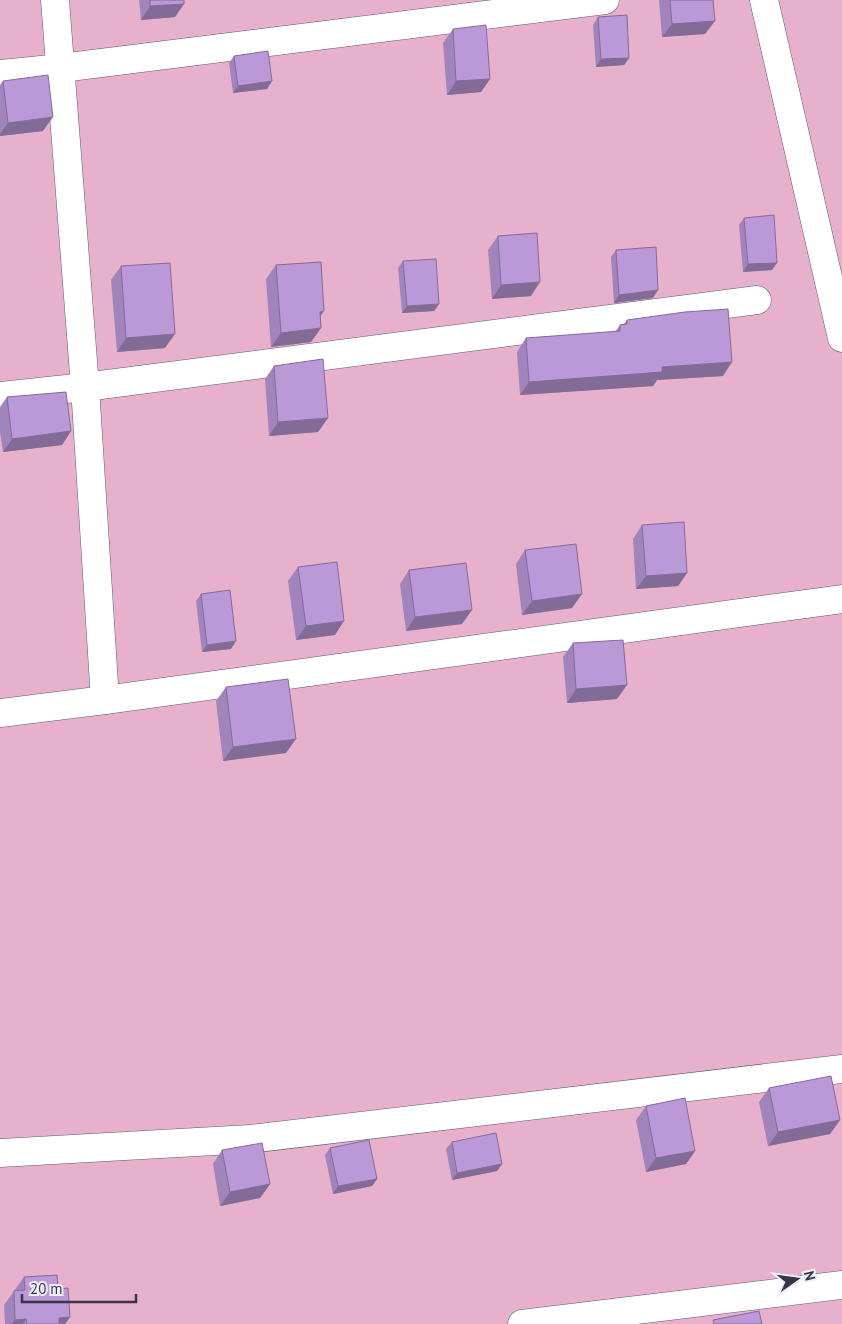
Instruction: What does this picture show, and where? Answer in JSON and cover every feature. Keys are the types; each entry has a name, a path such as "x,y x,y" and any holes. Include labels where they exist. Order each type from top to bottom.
{"street":[{"path":"55,0 85,387 105,700"},
{"path":"0,74 605,0"},
{"path":"764,0 842,338"},
{"path":"0,396 85,387 757,300"},
{"path":"0,713 842,599"},
{"path":"0,1153 250,1139 842,1069"},
{"path":"522,1324 842,1285"}],"shaded area":[{"path":"0,0 842,0 842,1324 0,1324"}],"building":[{"path":"150,0 184,0 184,4 150,6"},
{"path":"670,0 713,0 715,21 672,24"},
{"path":"627,15 629,58 601,59 598,17"},
{"path":"486,25 490,79 456,81 453,29"},
{"path":"268,51 272,81 238,86 234,56"},
{"path":"48,75 53,117 8,123 3,81"},
{"path":"774,215 777,263 748,264 744,218"},
{"path":"537,233 540,282 501,285 498,236"},
{"path":"656,247 658,290 619,295 616,250"},
{"path":"436,259 439,304 407,306 403,261"},
{"path":"321,262 324,311 320,312 321,328 281,333 276,265"},
{"path":"170,263 175,334 126,338 121,266"},
{"path":"728,309 732,362 662,367 662,372 529,382 526,338 620,331 620,325 627,324 627,320 685,312"},
{"path":"323,359 328,418 278,422 274,366"},
{"path":"66,392 71,431 12,439 7,397"},
{"path":"684,522 687,573 646,576 642,525"},
{"path":"576,544 582,594 532,601 525,550"},
{"path":"337,562 344,621 306,626 298,567"},
{"path":"466,563 472,610 415,617 409,570"},
{"path":"230,590 236,641 207,645 201,594"},
{"path":"623,640 627,685 576,689 573,643"},
{"path":"288,679 296,739 233,747 226,687"},
{"path":"831,1076 840,1120 778,1132 769,1088"},
{"path":"685,1098 695,1151 656,1158 646,1106"},
{"path":"496,1133 502,1164 457,1173 452,1142"},
{"path":"369,1140 377,1179 338,1186 330,1148"},
{"path":"262,1143 270,1184 230,1192 222,1150"},
{"path":"57,1275 58,1289 68,1288 70,1317 59,1318 59,1324 27,1324 26,1319 15,1320 14,1291 25,1290 24,1277"},
{"path":"759,1311 762,1324 714,1324 713,1320"}]}
